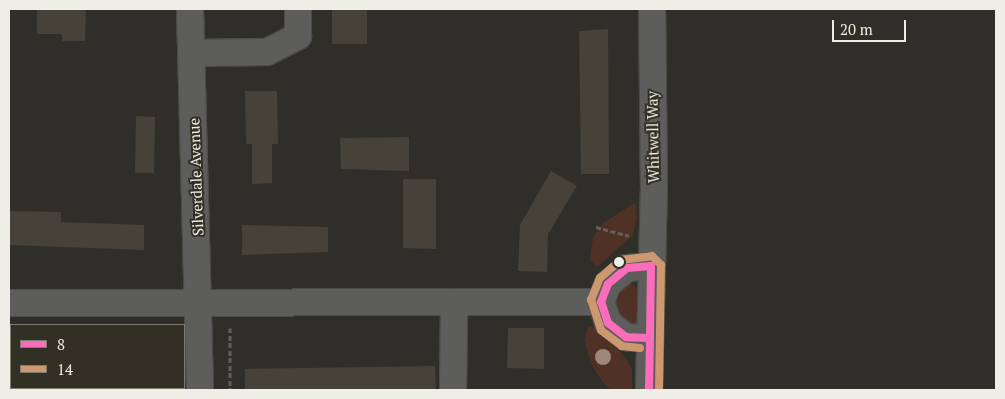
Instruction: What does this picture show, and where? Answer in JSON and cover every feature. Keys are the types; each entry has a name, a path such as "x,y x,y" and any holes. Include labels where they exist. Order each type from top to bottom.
{"street":[{"name":"Silverdale Avenue","path":"190,9 200,302 200,390"},
{"path":"192,52 267,52 305,39 298,9"},
{"name":"Whitwell Way","path":"649,390 652,9"},
{"path":"650,338 626,337 608,323 601,302 608,284 627,268 651,266"},
{"path":"453,390 454,302"},
{"path":"9,303 601,302"}],"path":[{"path":"596,227 633,238"},
{"path":"230,321 230,390"}],"shaded area":[{"path":"636,202 637,219 632,236 597,267 590,260 593,237 603,223"},
{"path":"625,283 632,284 639,290 639,323 631,324 621,317 615,305"},
{"path":"588,326 605,331 620,350 632,369 632,390 611,390 604,384 593,367 584,341"}],"building":[{"path":"37,9 86,9 85,41 62,41 62,34 37,34"},
{"path":"332,9 367,9 367,44 332,44"},
{"path":"608,29 609,174 581,174 579,31"},
{"path":"245,91 277,91 278,144 272,144 272,183 252,184 252,144 246,144"},
{"path":"136,116 155,117 154,173 135,173"},
{"path":"409,137 409,171 341,169 340,138"},
{"path":"551,171 577,186 548,234 547,272 518,271 520,225"},
{"path":"403,179 436,179 436,249 403,248"},
{"path":"9,211 61,212 61,222 144,225 144,250 9,245"},
{"path":"242,225 328,227 328,252 242,255"},
{"path":"508,328 544,328 544,369 507,368"},
{"path":"435,366 436,390 245,390 245,369"}],"transit line":[{"name":"14","path":"640,348 622,346 601,330 591,300 600,278 621,260 652,256 661,265 659,390"},
{"name":"8","path":"651,266 650,338 626,337 608,323 601,302 608,284 627,268 651,266"},
{"name":"8","path":"649,390 650,338"}]}
